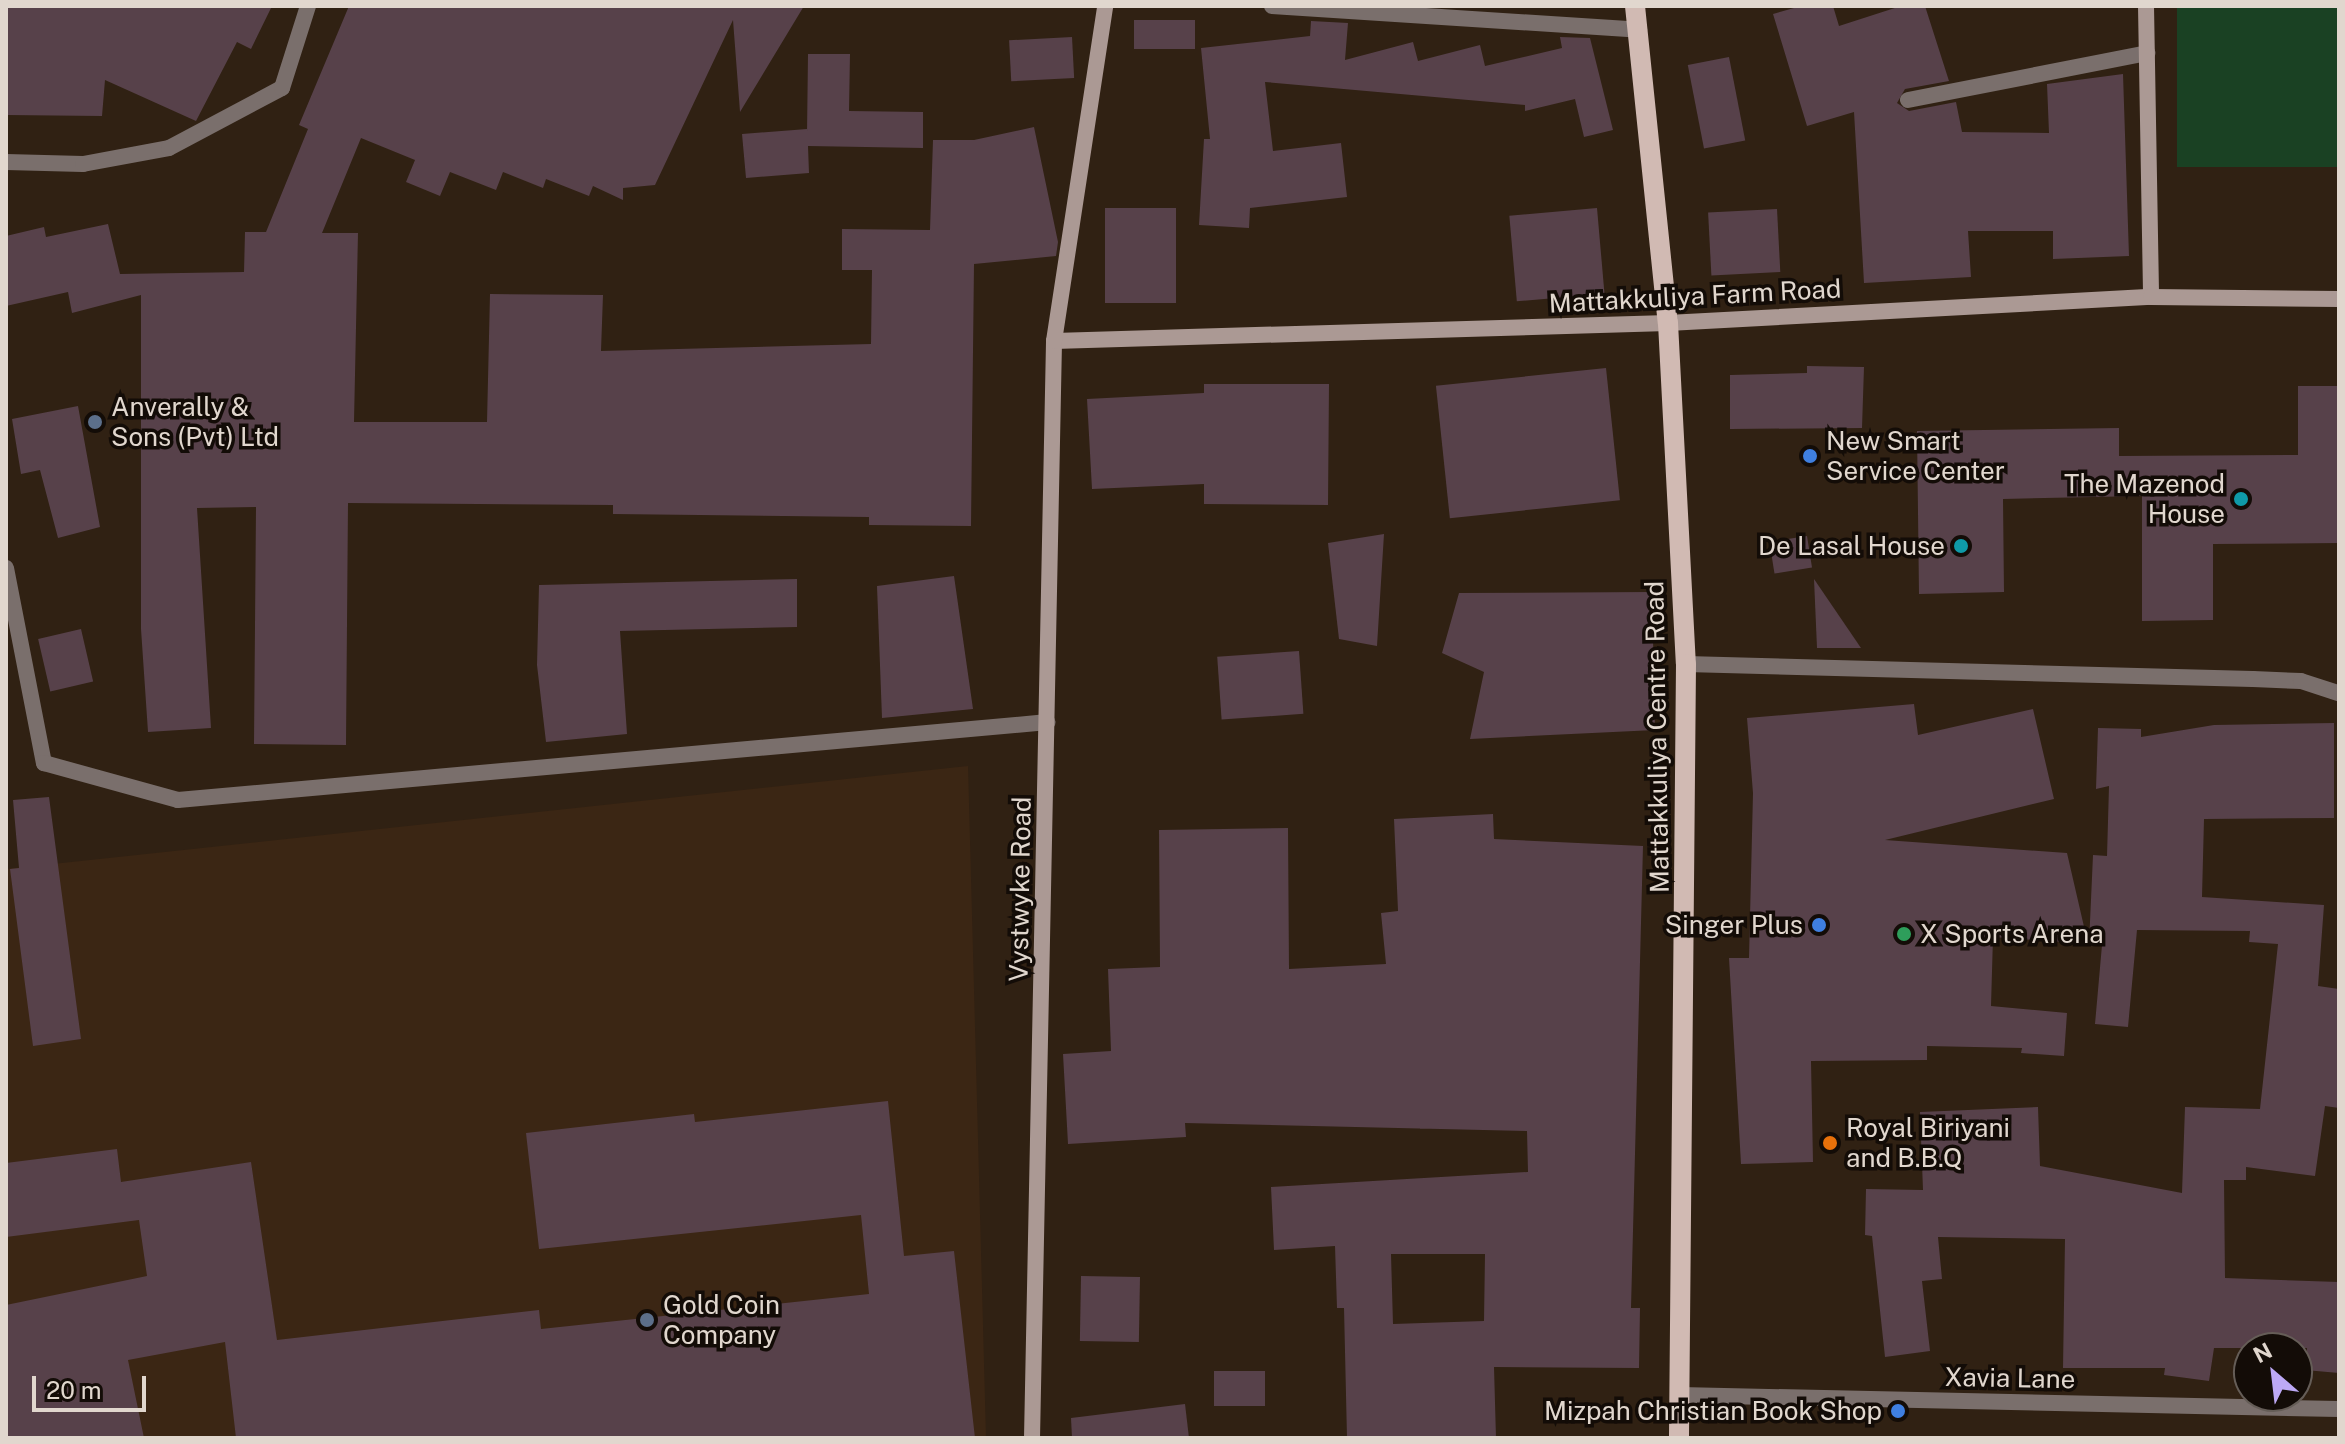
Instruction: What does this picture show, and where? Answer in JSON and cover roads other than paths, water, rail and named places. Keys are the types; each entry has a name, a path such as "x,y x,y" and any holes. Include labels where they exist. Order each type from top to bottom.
{"main road":[{"name":"Mattakkuliya Centre Road","path":"1635,6 1668,323 1686,664 1679,1438"}],"street":[{"path":"6,162 83,164 169,148 282,88 308,6"},
{"name":"Vystwyke Road","path":"1032,1438 1054,341 1105,6"},
{"path":"1272,6 1639,30"},
{"path":"2146,6 2151,297"},
{"path":"1908,100 2147,53"},
{"name":"Mattakkuliya Farm Road","path":"1054,341 1668,323 2151,297 2339,299"},
{"path":"6,568 44,763 178,800 1048,722"},
{"path":"1686,664 2301,681 2339,693"},
{"name":"Xavia Lane","path":"1680,1395 2339,1409"}],"place":[{"name":"Anverally & Sons (Pvt) Ltd","path":"95,422"},
{"name":"New Smart Service Center","path":"1810,456"},
{"name":"The Mazenod House","path":"2241,499"},
{"name":"De Lasal House","path":"1961,546"},
{"name":"Singer Plus","path":"1819,925"},
{"name":"X Sports Arena","path":"1904,934"},
{"name":"Royal Biriyani and B.B.Q","path":"1830,1143"},
{"name":"Gold Coin Company","path":"647,1320"},
{"name":"Mizpah Christian Book Shop","path":"1898,1411"}]}
